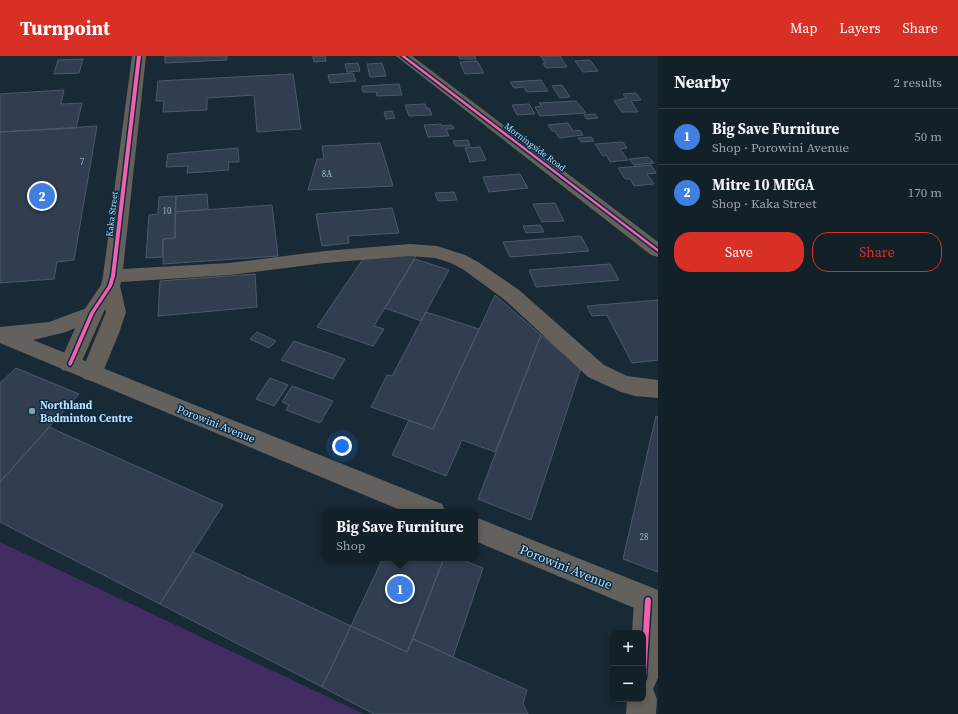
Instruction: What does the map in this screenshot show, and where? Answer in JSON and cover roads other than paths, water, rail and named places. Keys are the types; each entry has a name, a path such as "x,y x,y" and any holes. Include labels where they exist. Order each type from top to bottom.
{"main road":[{"path":"0,335 48,331 74,322 92,312"},
{"name":"Porowini Avenue","path":"0,335 426,509"},
{"name":"Porowini Avenue","path":"478,530 653,602"}],"street":[{"name":"Kaka Street","path":"92,373 116,312 112,281 139,56"},
{"name":"Morningside Road","path":"403,56 658,251"},
{"path":"112,281 325,257 410,250 437,252 458,259 471,266 512,296 596,371 621,383 658,389"},
{"name":"Kaka Street","path":"70,364 92,312 112,281"},
{"path":"645,666 653,602"},
{"path":"641,714 642,702"}],"place":[{"name":"Mitre 10 MEGA","path":"42,196"},
{"name":"Northland Badminton Centre","path":"32,411"},
{"name":"Big Save Furniture","path":"400,589"}]}
